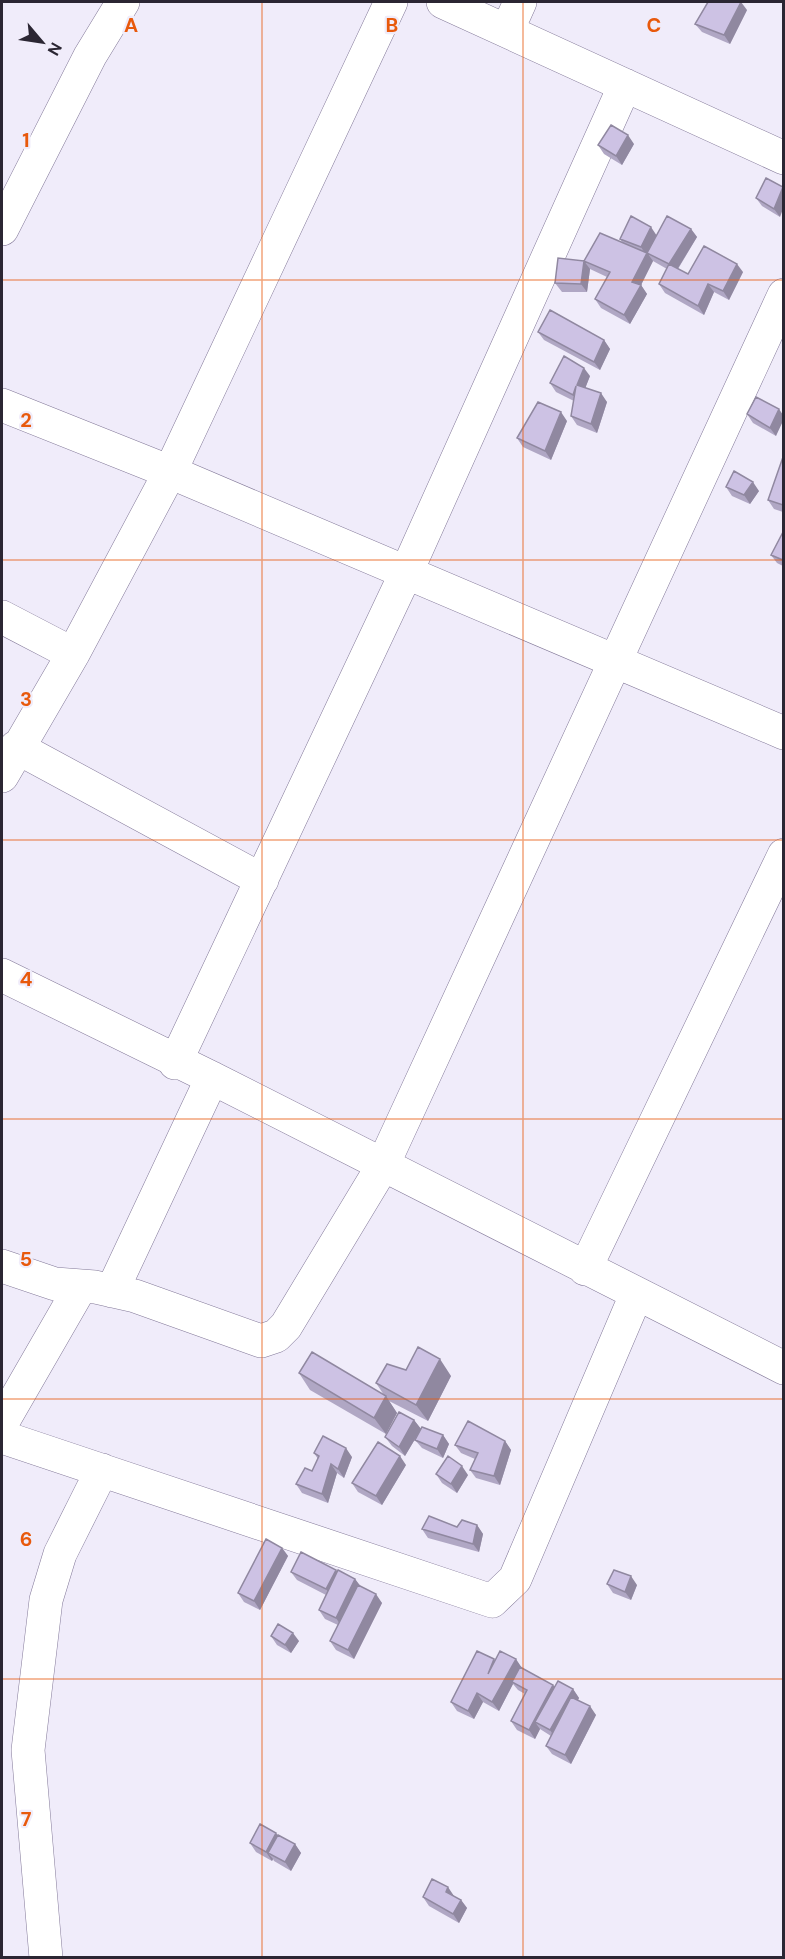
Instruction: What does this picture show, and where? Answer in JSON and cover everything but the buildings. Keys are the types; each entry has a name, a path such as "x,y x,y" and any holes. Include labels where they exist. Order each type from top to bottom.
{"street":[{"path":"2,229 90,56 123,2"},
{"path":"2,776 16,747 73,654 170,472 391,2"},
{"path":"443,2 783,158"},
{"path":"507,31 520,2"},
{"path":"175,1063 406,573 625,85"},
{"path":"2,1266 56,1284 96,1288 135,1296 261,1341 276,1336 286,1326 382,1167 616,663 783,295"},
{"path":"2,405 170,472 783,733"},
{"path":"2,617 73,654"},
{"path":"16,747 262,880"},
{"path":"585,1269 783,855"},
{"path":"2,975 175,1063 212,1078 382,1167 783,1368"},
{"path":"2,1423 96,1288 212,1078"},
{"path":"2,1437 214,1510 492,1601 515,1579 636,1295"},
{"path":"46,1958 28,1750 46,1600 60,1554 102,1470"}]}
